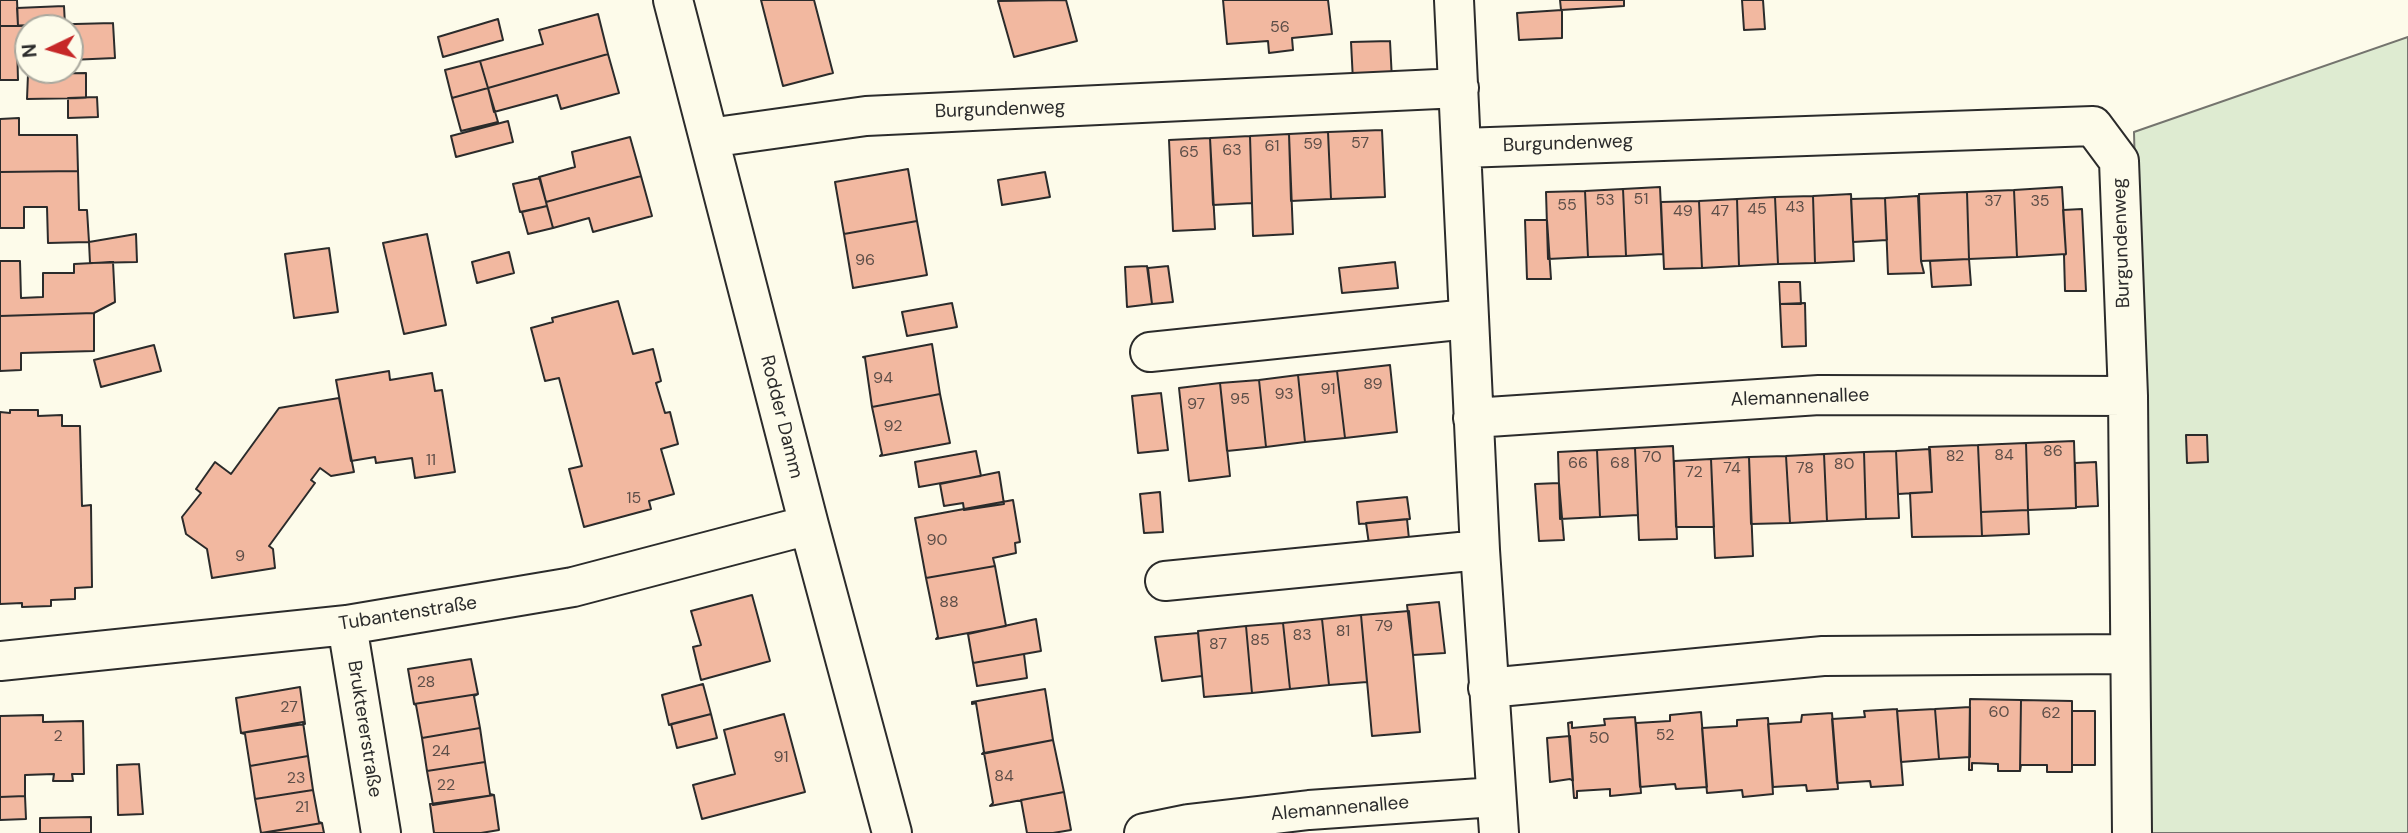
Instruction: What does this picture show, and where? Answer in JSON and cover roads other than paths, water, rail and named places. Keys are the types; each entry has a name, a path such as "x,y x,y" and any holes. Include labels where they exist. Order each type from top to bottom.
{"street":[{"name":"Rodder Damm","path":"673,0 892,833"},
{"name":"Alemannenallee","path":"1144,833 1188,824 1309,810 1497,815 1473,418 1454,0"},
{"name":"Burgundenweg","path":"709,138 866,116 1459,88"},
{"name":"Burgundenweg","path":"1462,148 2093,125 2119,161 2128,396 2132,833"},
{"path":"1150,352 1468,318"},
{"name":"Alemannenallee","path":"1473,418 1819,395 2128,396"},
{"name":"Tubantenstraße","path":"0,661 347,625 573,587 809,525"},
{"path":"1165,581 1480,550"},
{"name":"Bruktererstraße","path":"347,625 381,833"},
{"path":"1488,688 1823,656 2129,654"}]}
